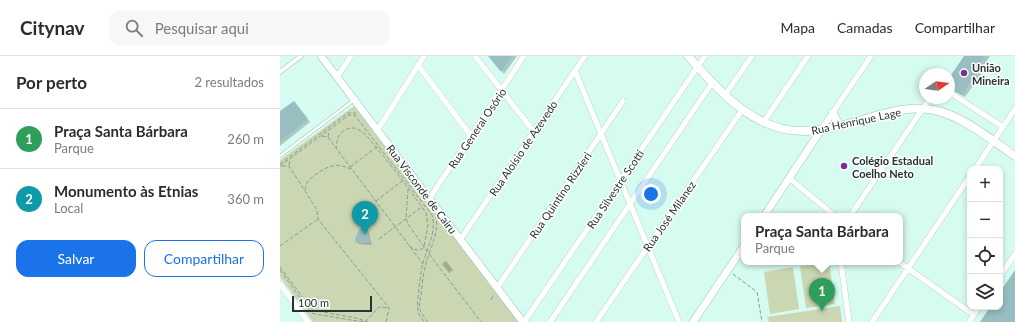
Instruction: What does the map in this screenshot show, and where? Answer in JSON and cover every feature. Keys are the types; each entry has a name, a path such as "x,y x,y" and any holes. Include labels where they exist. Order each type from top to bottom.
{"main road":[{"name":"Rua Henrique Lage","path":"688,56 712,83 742,110 763,123 776,128 792,131 821,130 896,112 922,109 933,110 953,117 1015,156"},
{"path":"833,113 839,126"}],"street":[{"path":"280,72 301,56"},
{"name":"Rua Visconde de Cairu","path":"321,56 385,140 427,202 460,240 524,322"},
{"path":"337,77 351,56"},
{"path":"378,131 424,56"},
{"path":"475,56 534,132"},
{"name":"Rua General Osório","path":"427,202 524,56"},
{"name":"Rua Aloísio de Azevedo","path":"460,240 585,56"},
{"name":"Rua Silvestre Scotti","path":"524,322 705,56"},
{"path":"724,95 752,56"},
{"path":"763,123 808,56"},
{"path":"766,213 871,56"},
{"path":"418,65 471,136"},
{"path":"575,71 680,322"},
{"path":"550,322 712,83"},
{"path":"955,96 1003,127"},
{"name":"Rua Quintino Rizzieri","path":"497,288 623,101"},
{"path":"852,213 926,104"},
{"path":"977,166 1015,109"},
{"name":"Rua José Milanez","path":"598,321 742,110"},
{"path":"789,178 831,213"},
{"path":"872,322 967,181"},
{"path":"693,322 741,250"},
{"path":"1001,274 1015,254"},
{"path":"841,265 849,322"},
{"path":"903,265 974,315"},
{"path":"280,284 308,322"},
{"path":"969,322 978,310"}],"lane":[{"path":"280,156 354,99"}],"path":[{"path":"280,165 348,113 356,113 359,116"},
{"path":"280,165 349,115 356,117 427,202 435,214 436,224 434,240 426,263 419,307 421,313 428,322"},
{"path":"336,148 336,141 340,134 351,128 356,128 363,132 408,188 428,219 424,247"},
{"path":"329,130 328,137 423,264"},
{"path":"321,136 328,137"},
{"path":"350,166 385,140"},
{"path":"290,159 289,166 317,210 318,219 389,308"},
{"path":"280,165 289,166"},
{"path":"305,190 309,179 326,167 334,165 344,166 352,170"},
{"path":"408,180 427,202 434,219 432,239 423,264 417,307 419,314 425,322"},
{"path":"376,201 402,181"},
{"path":"408,188 406,218 410,228 481,322"},
{"path":"379,239 427,202"},
{"path":"280,246 318,219"},
{"path":"409,246 414,250 424,247"},
{"path":"280,267 312,310 368,322"},
{"path":"280,270 311,313 364,321"},
{"path":"728,270 757,292 762,322"},
{"path":"364,321 379,307 389,308"},
{"path":"386,322 389,308"}],"green space":[{"path":"354,106 520,322 313,322 280,277 280,160"},
{"path":"829,265 835,304 806,308 800,266"},
{"path":"793,267 799,309 770,314 764,272"},
{"path":"840,306 842,322 769,322 767,317"}],"building":[{"path":"488,56 512,56 501,72"},
{"name":"União Mineira","path":"964,56 985,56 977,67 979,69 962,95 955,91 955,69"},
{"path":"294,101 308,119 280,141 280,111"},
{"path":"365,224 371,243 356,243 355,238 359,230"},
{"path":"1015,270 1015,322 980,322 988,310 1003,310 1003,288"}],"place":[{"name":"União Mineira","path":"964,73"},
{"name":"Colégio Estadual Coelho Neto","path":"844,166"},
{"name":"Monumento às Etnias","path":"365,234"},
{"name":"Praça Santa Bárbara","path":"822,311"}]}
